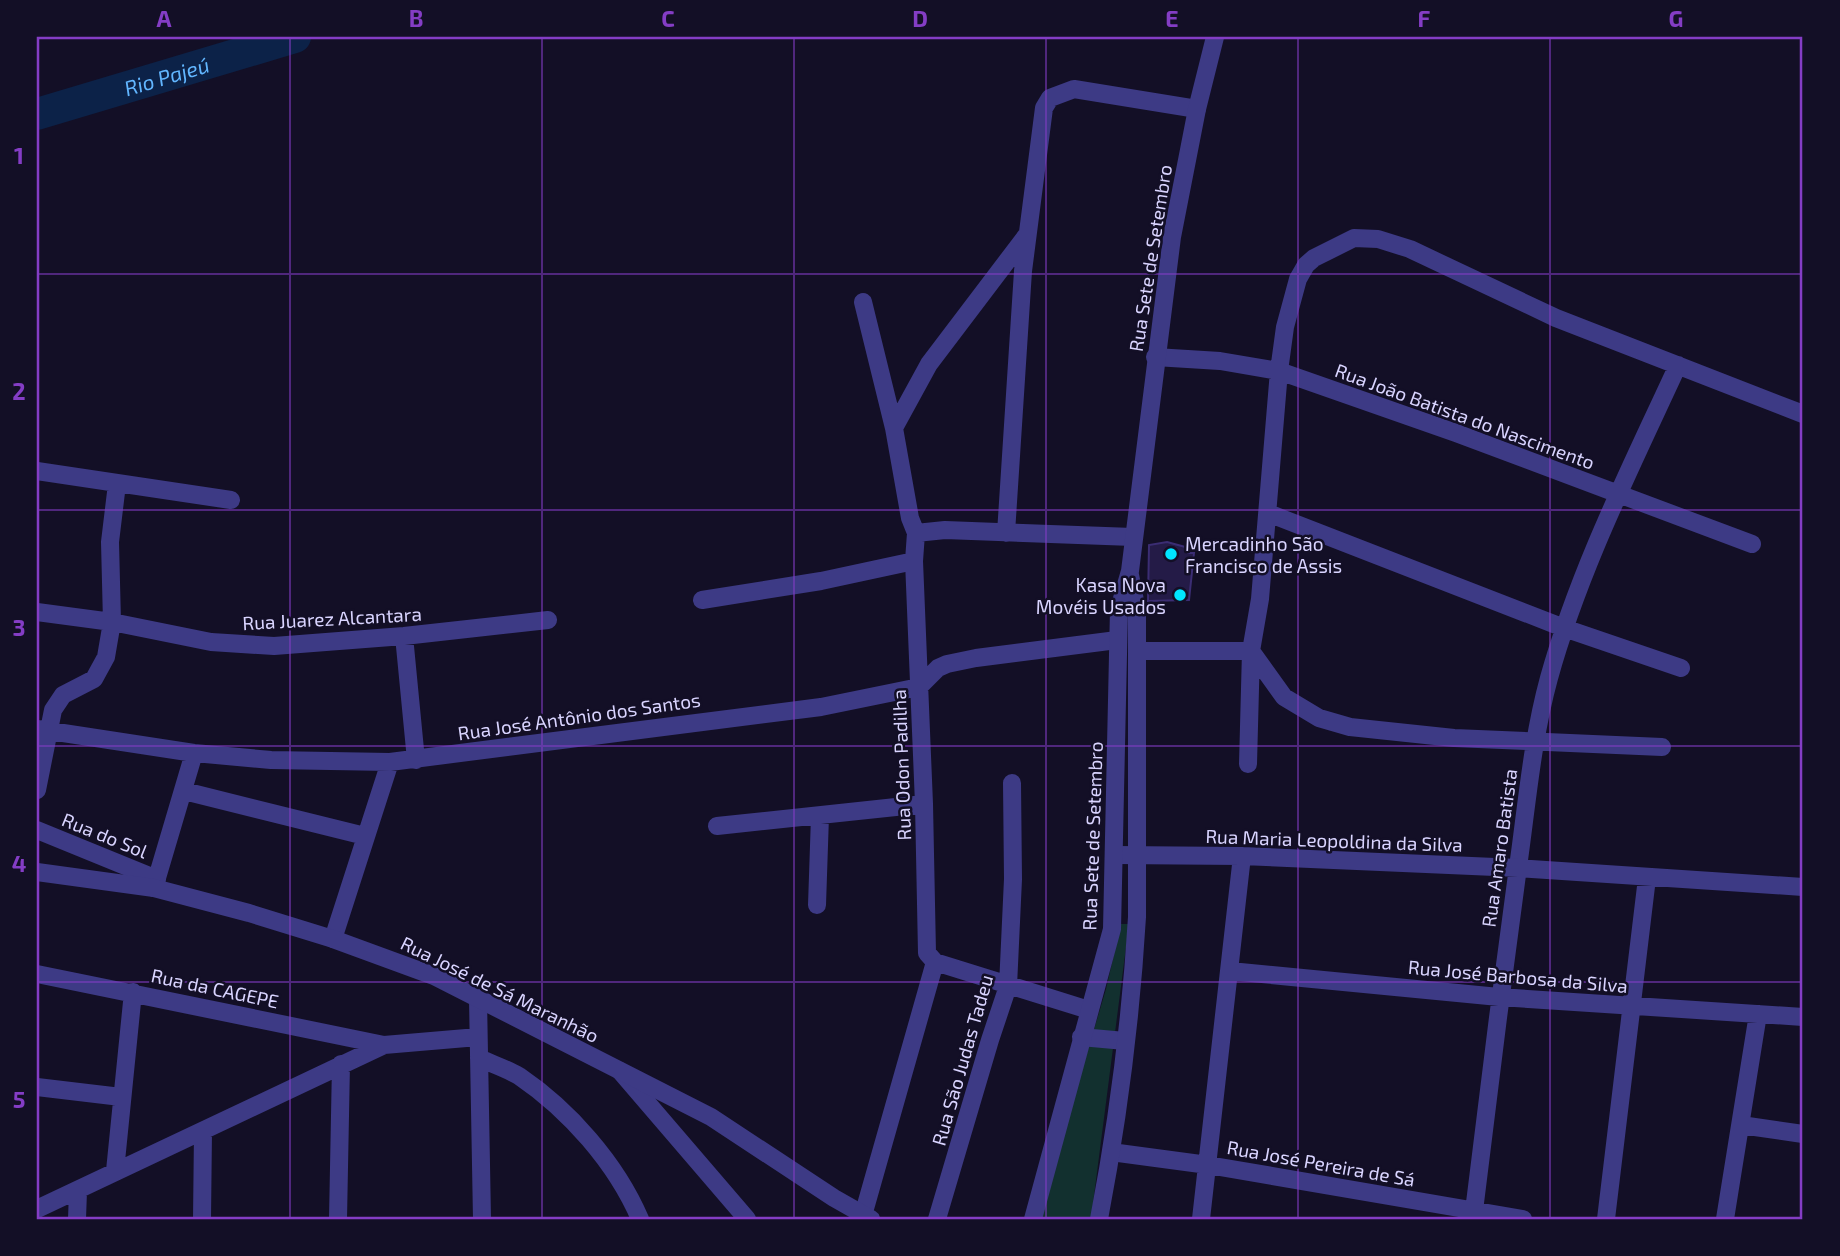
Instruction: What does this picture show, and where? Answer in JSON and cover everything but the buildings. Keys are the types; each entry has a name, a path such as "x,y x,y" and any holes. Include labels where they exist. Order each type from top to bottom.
{"street":[{"name":"Rua Sete de Setembro","path":"1033,1219 1112,929 1119,609 1130,571 1172,237 1197,108 1215,37"},
{"path":"1006,533 1026,236 1044,108 1050,98 1074,89 1197,108"},
{"path":"894,428 929,364 1026,236"},
{"path":"1248,764 1251,651 1260,598 1279,370 1298,279 1306,265 1324,251 1354,238 1378,239 1410,249 1556,318 1803,414"},
{"name":"Rua Odon Padilha","path":"863,302 916,533 914,561 927,953 935,962"},
{"name":"Rua João Batista do Nascimento","path":"1155,357 1279,370 1752,544"},
{"name":"Rua Amaro Batista","path":"1474,1215 1499,997 1535,741 1548,681 1564,628 1618,496 1678,365"},
{"path":"37,471 231,500"},
{"path":"37,790 43,730 53,710 58,701 72,690 89,683 99,673 106,657 112,622 110,542 117,484"},
{"path":"1268,513 1564,628 1681,668"},
{"path":"916,533 945,530 1133,537"},
{"path":"702,600 821,581 914,561"},
{"name":"Rua Sete de Setembro","path":"1099,1219 1111,1152 1125,1041 1137,917 1137,611 1130,571"},
{"name":"Rua Juarez Alcantara","path":"37,612 112,622 211,642 274,646 548,621"},
{"path":"404,636 416,760"},
{"name":"Rua José Antônio dos Santos","path":"43,730 194,753 271,760 416,760 821,707 919,687 938,668 947,664 1117,640"},
{"path":"1137,651 1251,651"},
{"path":"1251,651 1284,697 1319,718 1350,727 1454,738 1662,747"},
{"path":"156,883 194,753"},
{"path":"333,939 390,762"},
{"name":"Rua São Judas Tadeu","path":"937,1219 1008,986 1013,879 1012,783"},
{"path":"184,791 365,836"},
{"path":"717,826 924,804"},
{"path":"817,905 820,816"},
{"name":"Rua do Sol","path":"37,830 156,883"},
{"name":"Rua Maria Leopoldina da Silva","path":"1115,855 1242,856 1518,867 1803,887"},
{"path":"1200,1219 1242,856"},
{"name":"Rua José de Sá Maranhão","path":"37,872 156,883 333,939 434,976 711,1117 865,1218"},
{"path":"1606,1219 1647,878"},
{"path":"1113,916 1137,917"},
{"path":"865,1218 935,962 1089,1010"},
{"name":"Rua José Barbosa da Silva","path":"1230,971 1499,997 1803,1017"},
{"name":"Rua da CAGEPE","path":"37,974 384,1045"},
{"path":"115,1171 133,992"},
{"path":"478,999 482,1219"},
{"path":"1725,1219 1758,1014"},
{"path":"37,1209 384,1045 478,1037"},
{"path":"1082,1037 1125,1041"},
{"path":"479,1058 517,1075 578,1128 601,1154 624,1188 640,1219"},
{"path":"338,1219 341,1064"},
{"path":"620,1071 747,1219"},
{"path":"37,1087 121,1097"},
{"path":"1741,1125 1803,1134"},
{"path":"202,1219 203,1131"},
{"name":"Rua José Pereira de Sá","path":"1111,1152 1208,1165 1474,1215 1523,1219"},
{"path":"77,1219 78,1191"}],"green space":[{"path":"1121,924 1129,924 1091,1219 1038,1219 1106,989"}],"waterway":[{"name":"Rio Pajeú","path":"37,114 295,37"}],"place":[{"name":"Mercadinho São Francisco de Assis","path":"1171,554"},
{"name":"Kasa Nova Movéis Usados","path":"1180,595"}]}
